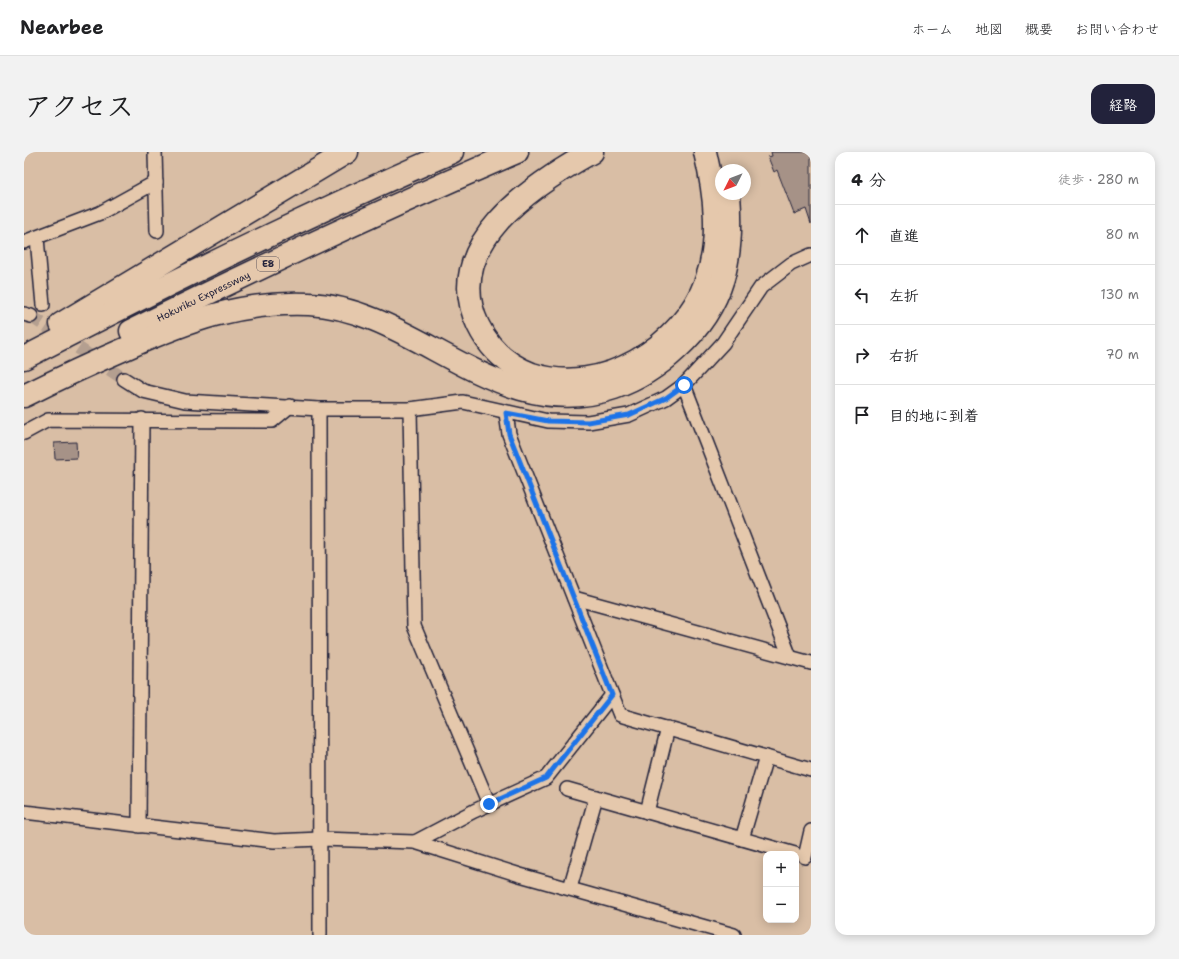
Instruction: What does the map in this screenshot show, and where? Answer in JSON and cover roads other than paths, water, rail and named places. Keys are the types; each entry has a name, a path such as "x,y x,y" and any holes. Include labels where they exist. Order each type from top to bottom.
{"highway":[{"path":"24,346 347,152"},
{"name":"E8","path":"24,358 229,254 360,192 452,152"},
{"name":"Hokuriku Expressway","path":"24,386 235,280 370,217 517,152"},
{"path":"592,152 558,171 528,192 506,212 490,232 478,252 471,274 470,296 475,318 483,337 497,354 513,366 532,374 553,379 576,379 600,376 628,365 644,356 663,341 680,324 694,305 706,282 712,258 715,232 715,202 705,152"},
{"path":"720,152 723,164"},
{"path":"24,396 82,368 181,325 247,306 279,303 311,304 344,309 376,320 458,362 511,386 542,394 570,396 598,393 624,384 648,372 670,356 691,336 709,312 722,285 729,255 731,222 729,200"}],"street":[{"path":"155,152 157,231"},
{"path":"24,242 100,214 156,182"},
{"path":"37,238 43,305"},
{"path":"124,379 143,391 184,401 290,406 319,409 410,409 464,402 506,413 548,421 588,422 629,415 666,398 684,385 723,343 761,287 791,264 811,255"},
{"path":"684,385 790,657"},
{"path":"24,433 48,420 272,421 290,406"},
{"path":"319,409 320,935"},
{"path":"410,409 414,626 489,804"},
{"path":"506,413 509,434 620,715 811,770"},
{"path":"139,826 142,420"},
{"path":"574,598 811,663"},
{"path":"415,842 489,804 546,778 612,695"},
{"path":"647,812 668,728"},
{"path":"742,839 766,757"},
{"path":"567,789 802,856 811,831"},
{"path":"570,888 596,797"},
{"path":"24,812 274,842 320,839 415,842 734,935"}],"tunnel":[{"path":"31,316 124,379"}]}
